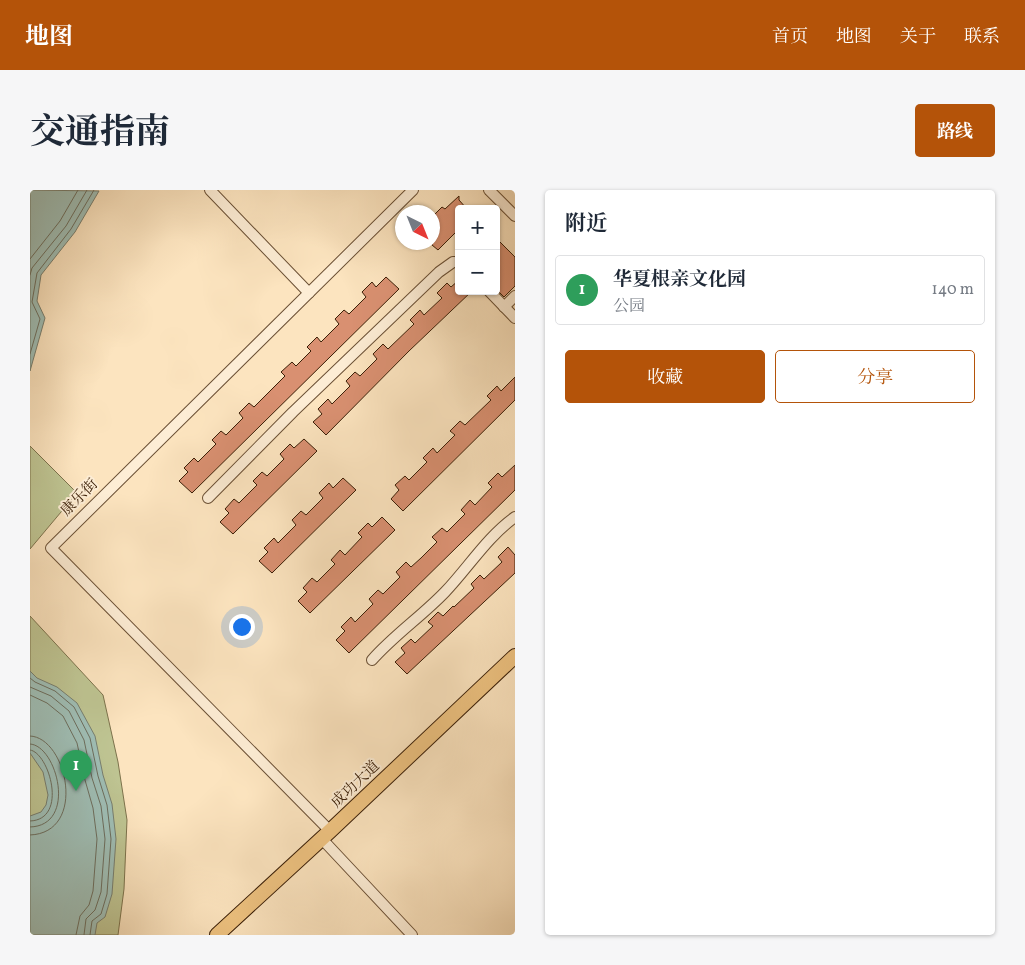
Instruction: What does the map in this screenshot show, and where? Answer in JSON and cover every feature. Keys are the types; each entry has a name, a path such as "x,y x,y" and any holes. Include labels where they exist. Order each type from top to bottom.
{"main road":[{"name":"成功大道","path":"217,935 515,656"}],"street":[{"path":"210,190 309,292"},
{"name":"康乐街","path":"326,835 51,548 413,190"},
{"path":"489,190 515,216"},
{"path":"208,498 439,272 455,262"},
{"path":"493,295 514,315"},
{"path":"504,307 515,296"},
{"path":"372,660 444,593 502,527 515,517"},
{"path":"326,835 412,935"}],"green space":[{"path":"30,446 77,493 30,549"},
{"path":"30,616 103,695 118,762 127,820 124,889 118,935 30,935"}],"water":[{"path":"30,190 99,191 75,232 41,275 37,301 45,318 30,371"},
{"path":"30,671 37,678 57,687 77,703 95,736 103,775 112,804 116,839 112,894 105,917 97,923 95,935 30,935 30,816 41,812 46,805 48,795 43,772 30,753"}],"building":[{"path":"459,196 459,200 463,205 455,205 455,233 440,248 440,209 442,207 445,209"},
{"path":"500,242 515,257 515,286 504,297 500,293"},
{"path":"386,277 399,289 192,493 179,481 188,472 184,468 194,458 198,462 216,444 212,440 221,431 226,435 243,418 239,413 249,403 254,407 285,376 281,372 292,362 296,366 311,351 307,347 317,337 321,342 339,324 335,319 344,310 349,314 366,297 362,292 372,282 376,287"},
{"path":"447,283 451,287 455,284 455,295 468,295 326,435 313,422 322,414 318,409 328,399 332,404 350,386 346,381 355,372 360,376 377,359 373,354 383,344 388,349 414,324 410,320 420,310 424,315 442,298 437,293"},
{"path":"515,377 515,400 403,511 391,499 399,490 395,485 405,476 409,480 427,462 423,458 433,448 437,453 455,435 450,431 460,421 465,425 491,400 487,396 497,386 501,391"},
{"path":"304,439 317,451 233,534 220,522 229,513 225,509 234,499 239,503 257,485 253,481 262,472 267,476 284,459 280,454 290,444 294,448"},
{"path":"515,465 515,490 349,653 336,640 345,631 341,627 351,617 355,622 373,604 369,599 378,590 383,594 400,577 396,572 406,562 411,567 437,542 432,537 442,528 447,532 465,514 461,510 470,500 475,505 492,487 488,483 498,473 502,477"},
{"path":"343,478 356,490 272,573 259,561 268,552 264,548 274,538 278,543 296,525 292,520 301,511 306,515 323,498 319,493 329,483 333,488"},
{"path":"382,517 395,530 310,613 298,601 307,592 303,588 312,578 317,582 335,564 331,560 340,550 345,555 362,537 358,533 368,523 372,527"},
{"path":"508,547 515,555 515,573 407,674 395,662 405,653 401,648 411,639 415,643 433,626 428,622 438,612 443,616 454,607 474,588 471,584 480,575 484,579 502,562 498,557"}],"place":[{"name":"华夏根亲文化园","path":"76,791"}]}
